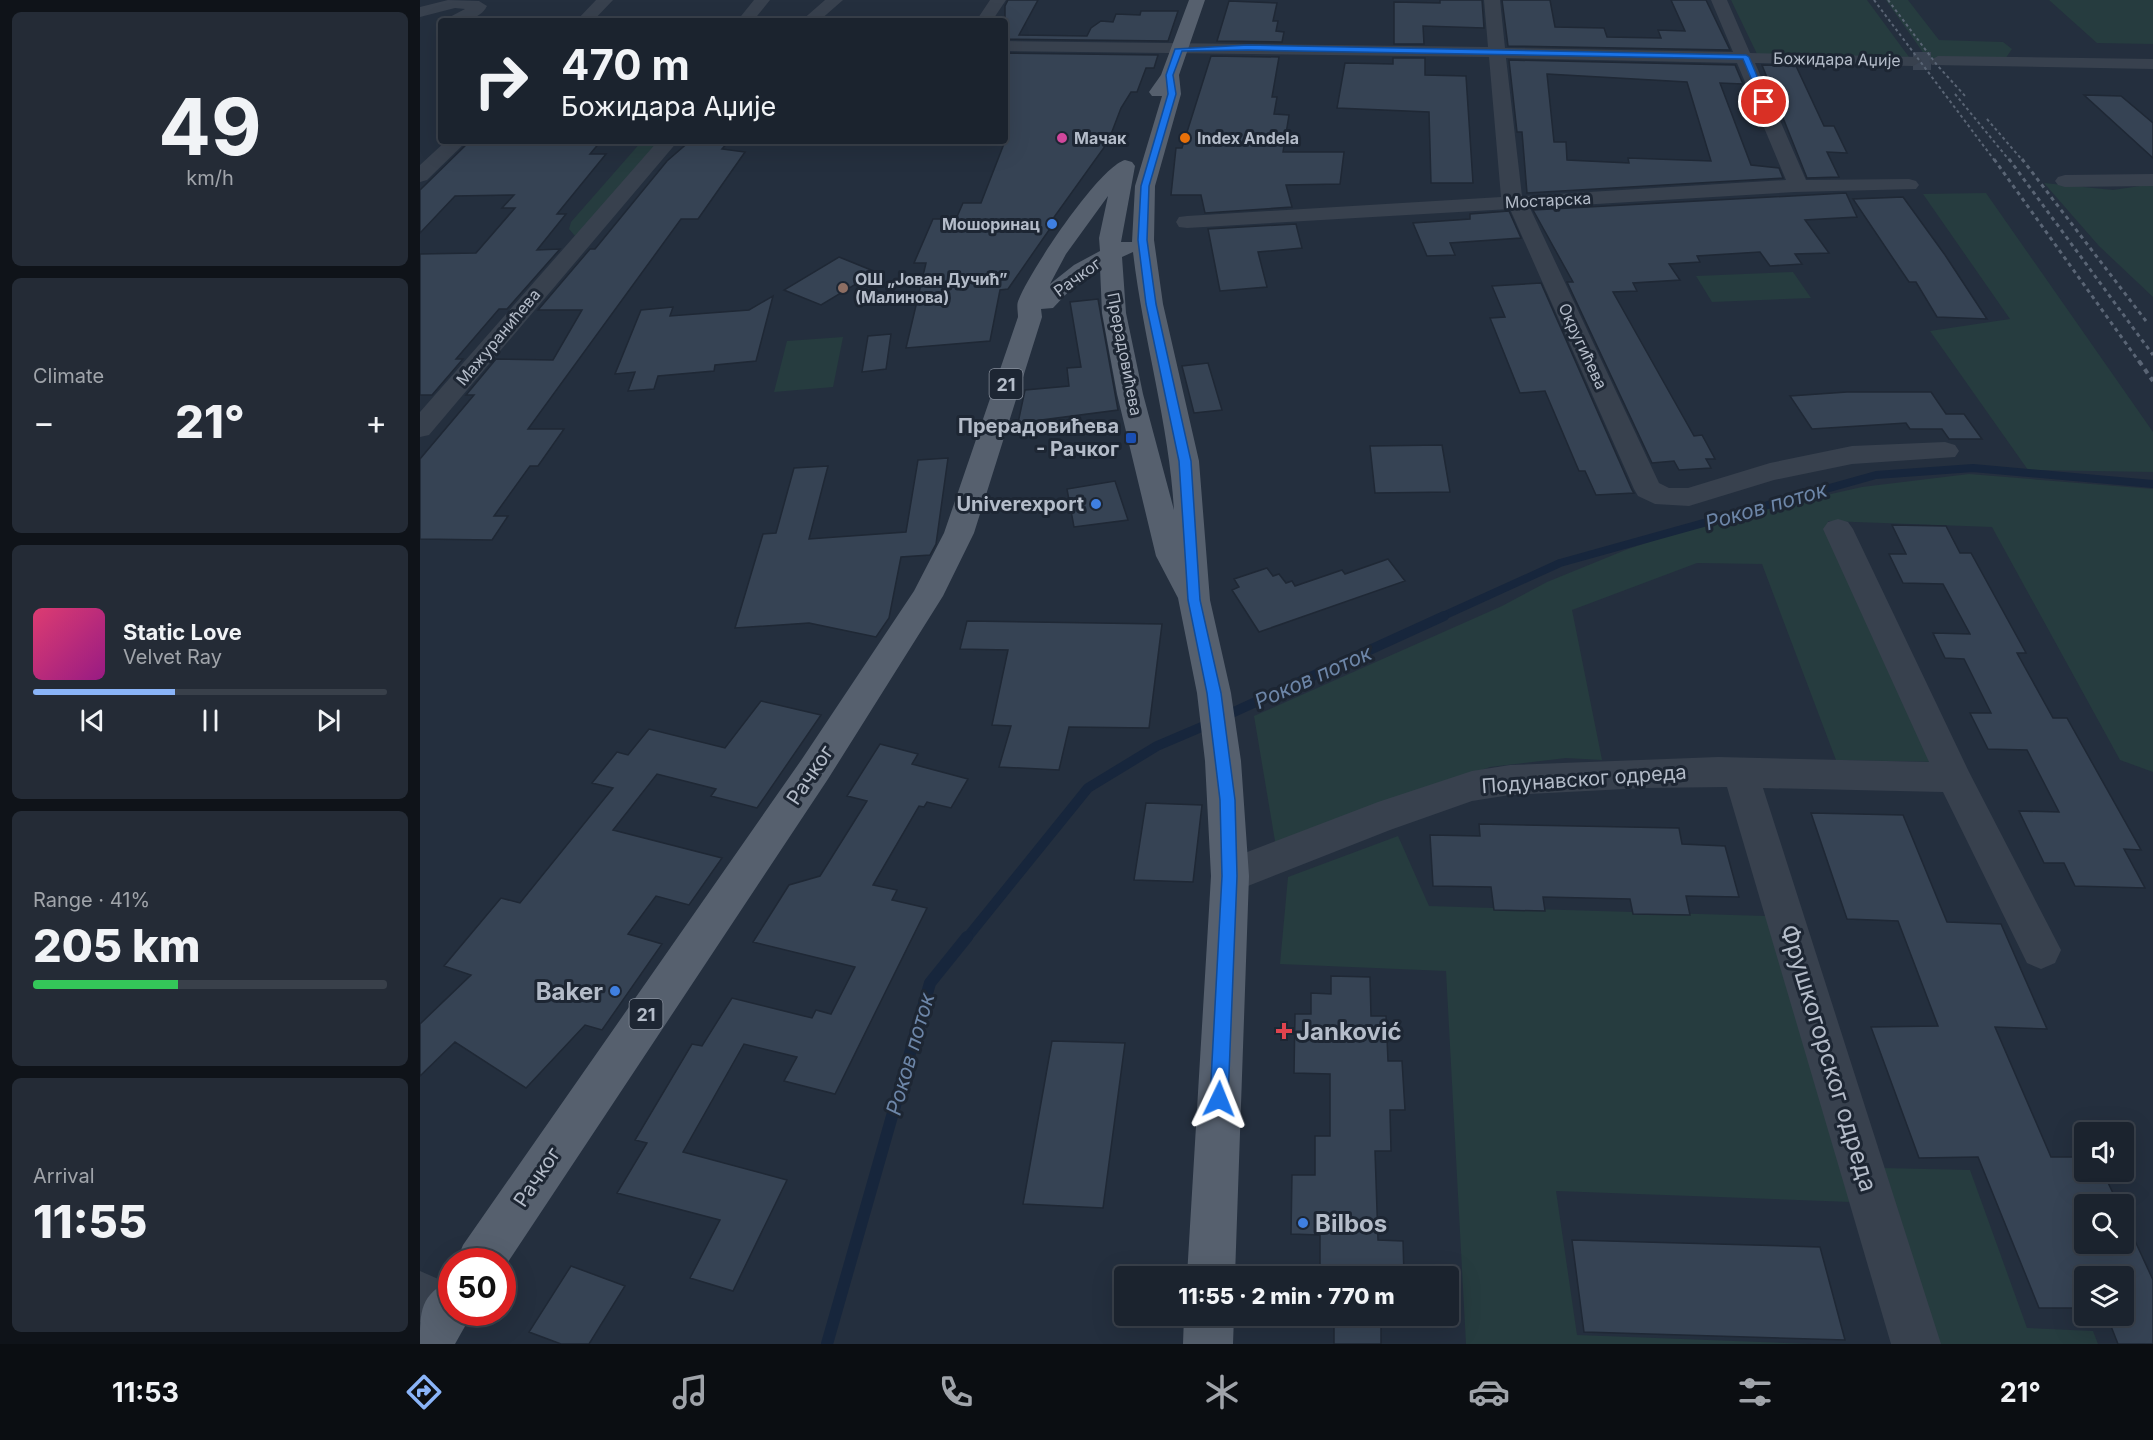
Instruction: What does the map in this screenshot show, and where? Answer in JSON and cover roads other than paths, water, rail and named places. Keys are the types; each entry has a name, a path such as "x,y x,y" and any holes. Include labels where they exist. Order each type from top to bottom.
{"main road":[{"name":"Прерадовићева","path":"1147,110 1170,75 1197,0"},
{"name":"Прерадовићева","path":"1170,75 1172,94 1145,186 1143,238 1151,304 1185,461 1194,600 1214,693 1227,800 1230,876 1211,1266"},
{"name":"Прерадовићева","path":"1058,249 1129,156 1116,195 1110,246 1112,292 1130,394 1171,556 1194,600"},
{"name":"21","path":"1110,246 1143,238"},
{"path":"1058,249 1080,240 1110,246"},
{"name":"Рачког","path":"489,1248 815,768 927,596 959,533 1037,310 1066,281 1110,246"},
{"name":"Рачког","path":"1037,310 1029,301 1058,249"},
{"path":"1037,310 1071,293 1112,292"},
{"path":"1208,1344 1209,1326"}],"street":[{"path":"587,18 605,0"},
{"path":"750,18 762,0"},
{"path":"813,18 835,0"},
{"path":"986,18 998,0"},
{"name":"Округићева","path":"1492,0 1515,202 1648,489 1665,497 1689,497 1770,472 1852,455 1945,451"},
{"path":"1719,0 1746,57 1799,186"},
{"path":"420,12 455,3 479,6 477,10 457,18"},
{"name":"Божидара Аџије","path":"1008,46 1179,49 1225,47 1913,61"},
{"path":"1938,61 2153,64"},
{"path":"420,176 454,144"},
{"name":"Мажуранићева","path":"420,429 571,236 665,144"},
{"path":"2066,181 2153,180"},
{"name":"Мостарска","path":"1187,222 1799,186 1909,185"},
{"path":"1838,530 1954,777 2041,950"},
{"name":"Подунавског одреда","path":"1230,876 1377,818 1472,786 1510,780 1644,772 1954,777"},
{"name":"Фрушкогорског одреда","path":"1740,772 1916,1344"}],"waterway":[{"name":"Роков поток","path":"1441,617 1560,563 1876,475 1973,468 2153,484"},
{"name":"Роков поток","path":"1223,717 1444,616"},
{"name":"Роков поток","path":"966,939 1088,788 1157,746 1211,723"},
{"name":"Роков поток","path":"827,1344 930,983 967,937"}],"tunnel":[{"path":"1913,61 1938,61"}],"railway":[{"path":"1874,0 1995,161"},
{"path":"1888,0 1937,65 1966,97"},
{"path":"1955,94 2010,161"},
{"path":"1987,119 2023,161"},
{"path":"1994,159 2140,363"},
{"path":"2009,159 2153,355"},
{"path":"2022,159 2146,321"},
{"path":"2139,361 2153,381"}],"place":[{"name":"Мачак","path":"1062,138"},
{"name":"Index Andela","path":"1185,138"},
{"name":"Мошоринац","path":"1052,224"},
{"name":"ОШ „Јован Дучић” (Малинова)","path":"843,288"},
{"name":"Прерадовићева - Рачког","path":"1131,438"},
{"name":"Univerexport","path":"1096,504"},
{"name":"Baker","path":"615,991"},
{"name":"Janković","path":"1284,1031"},
{"name":"Bilbos","path":"1303,1223"}]}
